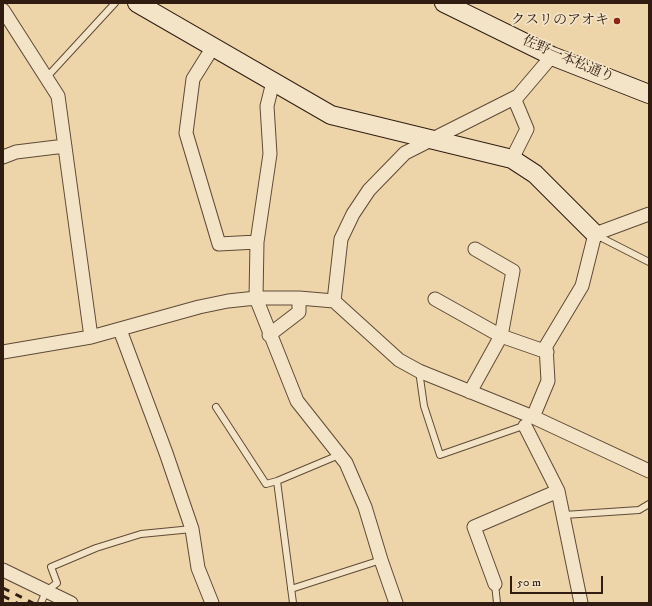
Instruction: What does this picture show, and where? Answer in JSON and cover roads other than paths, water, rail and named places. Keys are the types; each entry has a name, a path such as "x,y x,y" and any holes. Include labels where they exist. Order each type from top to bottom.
{"street":[{"path":"137,3 273,82 332,114 512,159 535,174 595,234"},
{"name":"佐野一本松通り","path":"444,3 552,56 648,93"},
{"path":"3,10 58,96 91,338"},
{"path":"213,47 193,80 186,133 219,244 257,242"},
{"path":"334,302 341,239 353,214 369,190 405,153 430,139 518,96 552,56"},
{"path":"273,82 267,106 270,154 257,242 256,298 269,335 297,401 346,463 365,507 396,603"},
{"path":"512,159 527,129 514,98"},
{"path":"3,157 16,152 65,146"},
{"path":"595,234 649,214"},
{"path":"581,603 558,491 529,422 548,381 546,346 582,286 595,234"},
{"path":"470,392 501,336 513,272 475,249"},
{"path":"3,352 91,338 199,307 256,298 299,298 334,302 399,360 419,371 470,392 529,422 649,471"},
{"path":"269,335 299,312 299,298"},
{"path":"435,299 501,336 546,352"},
{"path":"120,330 166,451 192,529 198,568 212,603"},
{"path":"495,584 474,527 558,491"},
{"path":"3,570 43,597 72,603"}],"lane":[{"path":"46,78 115,3"},
{"path":"595,234 649,262"},
{"path":"419,371 424,406 440,455 529,422"},
{"path":"216,407 266,484 277,481 339,455"},
{"path":"277,481 293,603"},
{"path":"564,516 639,510 649,504"},
{"path":"43,597 57,583 51,567 96,548 141,534 192,529"},
{"path":"291,589 381,560"},
{"path":"495,584 497,603"}],"railway":[{"path":"3,588 33,603"},
{"path":"3,596 17,603"}],"place":[{"name":"クスリのアオキ","path":"617,21"}]}
